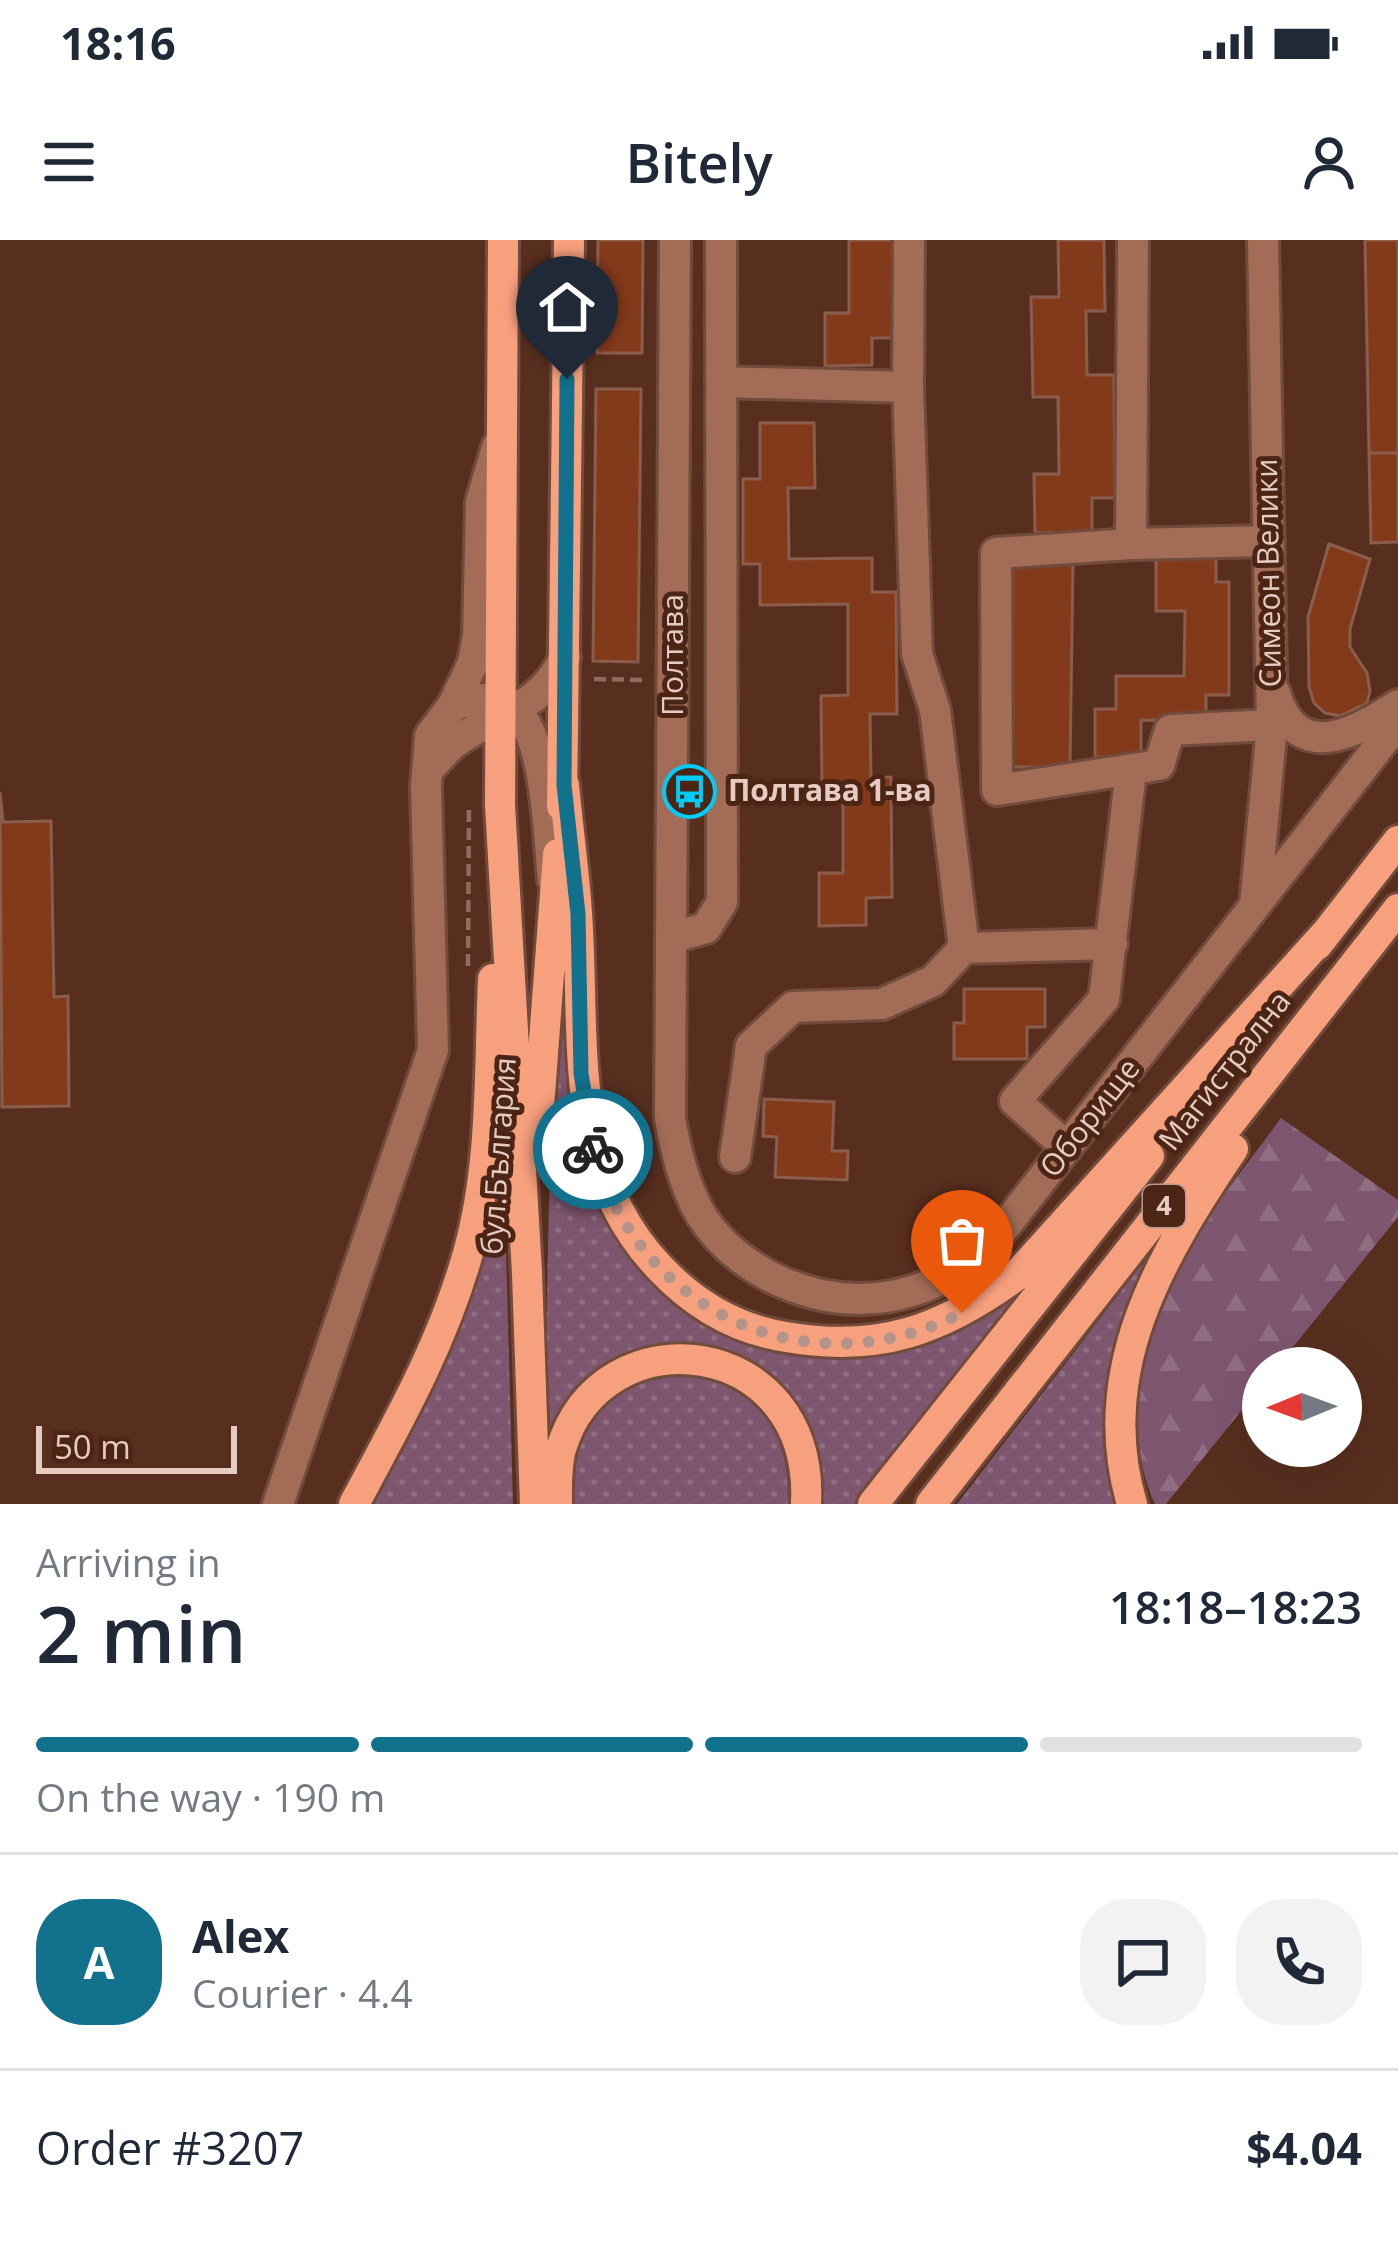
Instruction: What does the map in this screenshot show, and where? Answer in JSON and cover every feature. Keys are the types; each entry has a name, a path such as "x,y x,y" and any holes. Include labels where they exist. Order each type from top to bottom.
{"main road":[{"name":"бул.България","path":"503,240 505,710 500,805 527,1273"},
{"name":"бул.България","path":"527,1273 564,785 569,240"},
{"path":"564,785 578,914 581,1073 591,1141 607,1190 637,1241 676,1285 712,1312 772,1335 850,1342 920,1331 962,1313 1016,1276 1327,932"},
{"path":"354,1504 427,1367 470,1250 486,1154 500,805"},
{"name":"4","path":"873,1504 1398,841"},
{"name":"Магистрална","path":"931,1504 1398,909"},
{"path":"1132,1504 1121,1447 1122,1385 1128,1346 1147,1294 1185,1220 1359,958"},
{"path":"527,1273 535,1504"},
{"path":"557,1504 560,1453 587,1401 630,1371 679,1360 730,1369 775,1397 799,1439 806,1504"}],"street":[{"name":"Полтава","path":"670,1070 675,240"},
{"path":"671,938 706,928 722,902 721,240"},
{"path":"909,240 908,387 917,654 934,710 964,948"},
{"path":"1131,544 1133,240"},
{"name":"Симеон Велики","path":"1256,905 1272,725 1263,240"},
{"path":"721,382 908,387"},
{"path":"278,1504 433,1050 430,736 453,705 473,663 478,636 481,502 502,429"},
{"path":"1269,542 996,553 997,790 1159,765 1170,730 1272,725"},
{"path":"428,771 453,744 505,710 538,696 565,668"},
{"path":"1271,682 1285,719 1304,734 1349,734 1398,705"},
{"path":"453,705 472,700 505,710 532,731 554,891"},
{"name":"Оборище","path":"670,1070 674,1141 702,1217 747,1263 822,1297 879,1300 953,1275 996,1238 1398,722"},
{"path":"453,744 474,746 500,767"},
{"path":"1067,1147 1015,1101 1104,999 1131,771"},
{"path":"735,1156 751,1046 793,1007 882,1004 933,981 964,948 1112,944"}],"path":[{"path":"565,668 673,680"},
{"path":"468,984 469,796"}],"green space":[{"path":"555,923 568,923 570,1047 658,1283 803,1352 1019,1291 854,1504 817,1504 817,1456 802,1419 774,1388 737,1360 573,1395 544,1437"},
{"path":"1281,1118 1398,1200 1398,1217 1293,1347 1242,1347 1242,1410 1166,1504 1155,1504 1139,1439 1143,1368 1163,1300 1194,1239"},
{"path":"504,1179 513,1504 370,1504 451,1344 496,1189"},
{"path":"1142,1264 1146,1272 1128,1310 1109,1378 1120,1504 957,1504"},
{"path":"693,1373 737,1392 767,1419 784,1456 788,1504 569,1504 579,1446 597,1409 611,1394 645,1376"}],"building":[{"path":"598,240 643,240 642,353 597,353"},
{"path":"849,240 898,240 898,338 872,338 872,365 825,366 825,313 849,313"},
{"path":"1058,240 1104,240 1105,311 1086,311 1087,375 1114,375 1115,498 1092,498 1092,532 1035,533 1034,474 1059,474 1058,397 1033,397 1031,297 1059,297"},
{"path":"1365,240 1398,240 1398,453 1369,453"},
{"path":"596,389 641,389 638,662 593,661"},
{"path":"760,423 814,423 815,488 788,488 789,559 872,558 872,592 896,592 897,714 870,714 871,778 891,777 892,897 866,898 866,925 819,926 819,873 843,873 843,791 822,791 821,696 848,695 848,604 760,605 760,564 743,564 743,479 760,479"},
{"path":"1369,453 1398,453 1398,542 1371,543"},
{"path":"1329,544 1370,559 1350,629 1350,647 1367,673 1370,691 1367,703 1340,716 1325,713 1314,703 1309,687 1308,617"},
{"path":"1156,554 1216,555 1216,582 1229,582 1229,695 1206,695 1206,721 1141,720 1141,757 1095,757 1095,709 1116,709 1116,676 1184,676 1185,611 1156,611"},
{"path":"1013,561 1073,562 1070,767 1010,767"},
{"path":"0,792 3,822 51,821 54,997 68,996 69,1106 2,1107"},
{"path":"964,989 1045,989 1045,1027 1027,1027 1027,1059 954,1059 954,1023 964,1023"},
{"path":"764,1099 834,1102 832,1151 848,1151 847,1180 775,1177 777,1137 763,1136"}],"way so far":[{"path":"593,1149 607,1190 644,1252 692,1300 712,1312 772,1335 830,1342 920,1331 962,1313"}],"place":[{"name":"Полтава 1-ва","path":"689,791"}],"route":[{"path":"567,379 564,785 578,914 581,1073 593,1149"}]}
